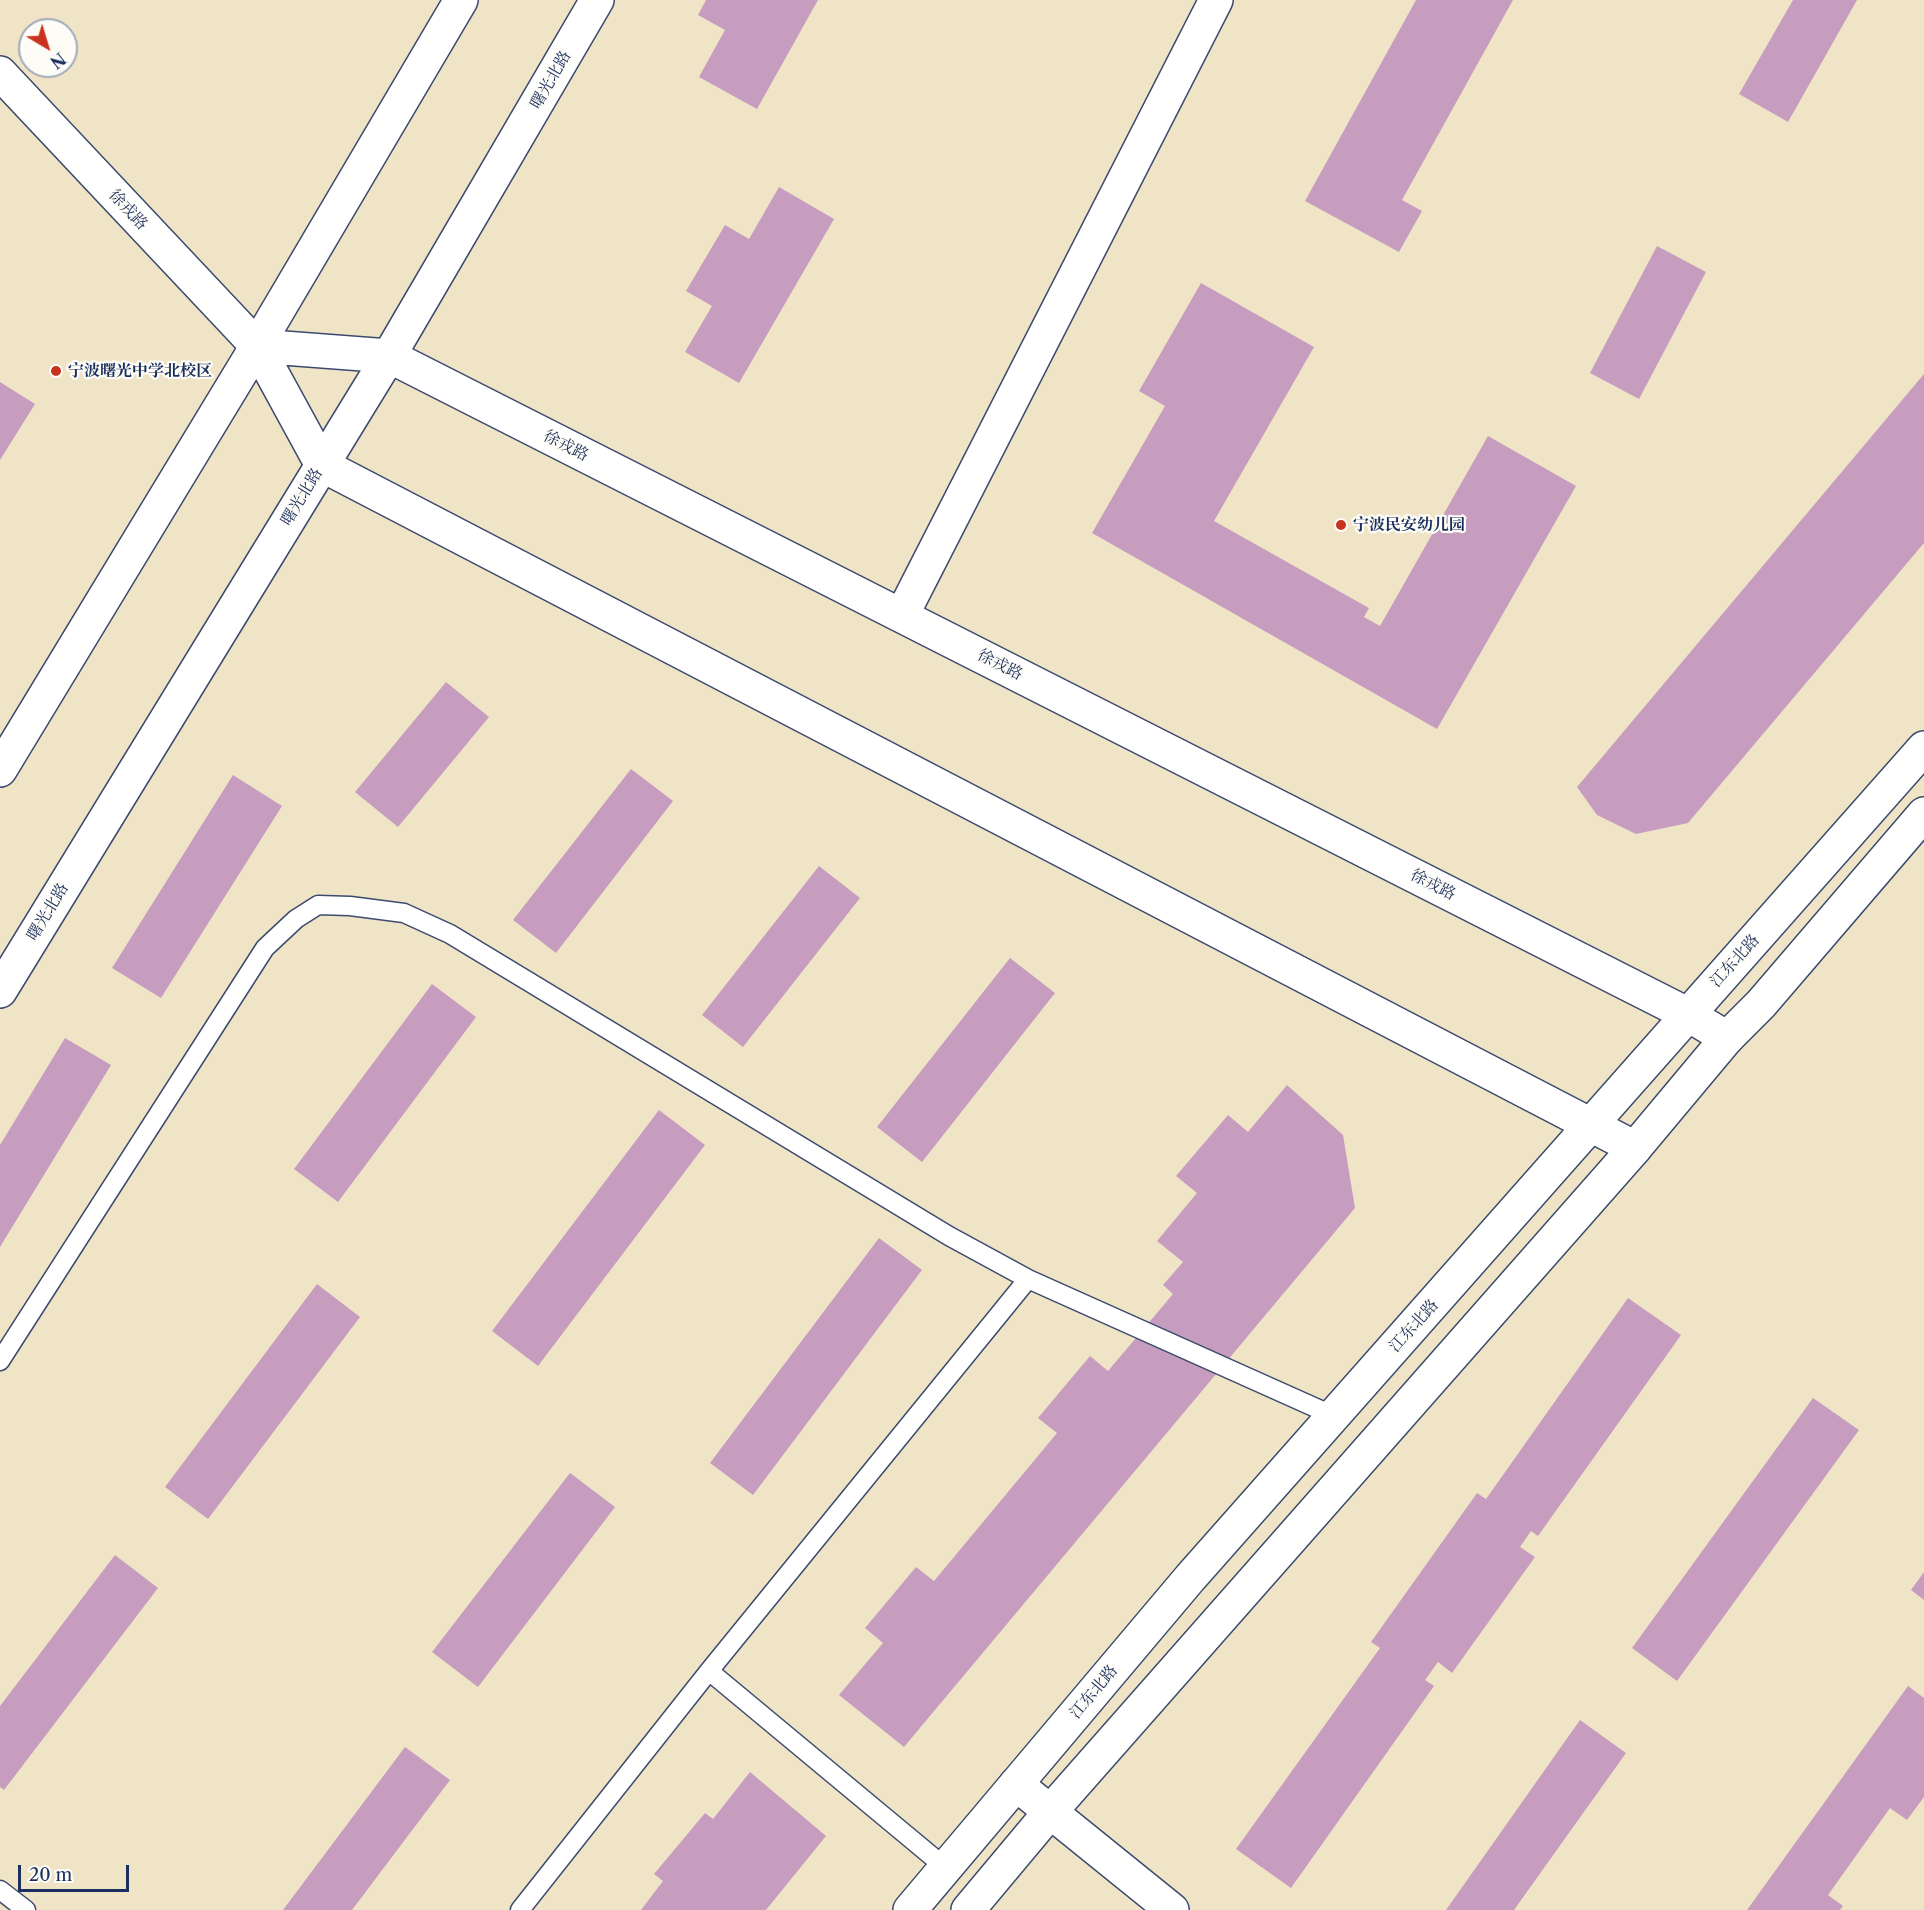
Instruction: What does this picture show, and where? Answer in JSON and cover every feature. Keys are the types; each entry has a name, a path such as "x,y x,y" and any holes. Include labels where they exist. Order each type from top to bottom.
{"main road":[{"path":"0,770 257,346 461,0"},
{"name":"曙光北路","path":"0,991 389,356 597,0"},
{"path":"902,615 1216,0"},
{"name":"徐戎路","path":"0,73 257,346 322,465"},
{"name":"徐戎路","path":"257,346 389,356 1687,1014 1727,1038"},
{"path":"322,465 1635,1148"},
{"name":"江东北路","path":"910,1910 1197,1570 1924,748"},
{"path":"968,1910 1050,1812 1635,1148 1727,1038 1761,1004 1924,814"},
{"path":"1016,1784 1172,1910"}],"lane":[{"path":"0,1361 265,948 296,919 318,905 350,906 404,913 450,934 949,1236 1028,1279 1334,1416"},
{"path":"520,1910 709,1671 1028,1279"},
{"path":"709,1671 946,1868"},
{"path":"0,1890 26,1910"}],"building":[{"path":"706,0 818,0 757,109 699,77 725,30 698,15"},
{"path":"1416,0 1513,0 1402,200 1422,211 1399,252 1305,201"},
{"path":"1793,0 1857,0 1788,122 1739,94"},
{"path":"779,187 834,219 739,383 685,352 712,306 686,291 725,225 749,239"},
{"path":"1657,246 1706,272 1639,399 1590,373"},
{"path":"1201,283 1314,347 1214,521 1369,608 1364,617 1380,626 1488,436 1576,486 1437,729 1092,533 1165,406 1139,391"},
{"path":"1924,374 1924,543 1688,823 1636,834 1597,815 1577,787"},
{"path":"0,382 35,404 0,460"},
{"path":"446,682 489,717 398,827 355,792"},
{"path":"631,769 673,801 556,953 513,920"},
{"path":"233,775 282,806 161,998 112,968"},
{"path":"819,866 860,898 743,1047 702,1015"},
{"path":"1010,958 1055,993 922,1162 877,1127"},
{"path":"432,984 476,1017 338,1202 294,1169"},
{"path":"65,1038 111,1065 0,1247 0,1145"},
{"path":"1287,1085 1343,1135 1355,1208 904,1747 839,1695 883,1643 865,1628 916,1567 934,1581 1057,1433 1038,1418 1090,1356 1108,1371 1173,1294 1163,1285 1183,1262 1157,1241 1197,1193 1176,1176 1228,1115 1248,1132"},
{"path":"659,1110 705,1145 538,1366 492,1331"},
{"path":"879,1238 922,1270 753,1495 710,1463"},
{"path":"317,1284 360,1317 208,1519 165,1487"},
{"path":"1628,1298 1681,1335 1538,1536 1531,1531 1520,1547 1535,1557 1452,1673 1438,1662 1425,1680 1434,1686 1291,1888 1236,1849 1380,1648 1371,1642 1477,1493 1486,1499"},
{"path":"1813,1398 1859,1430 1677,1681 1632,1648"},
{"path":"570,1473 615,1507 478,1687 432,1652"},
{"path":"115,1555 158,1588 4,1790 0,1787 0,1706"},
{"path":"1924,1572 1924,1600 1911,1590"},
{"path":"1908,1686 1924,1698 1924,1797 1907,1820 1890,1808 1828,1895 1843,1906 1840,1910 1747,1910"},
{"path":"1580,1720 1626,1753 1514,1910 1446,1910"},
{"path":"405,1747 450,1780 352,1910 283,1910"},
{"path":"750,1772 826,1836 766,1910 641,1910 663,1881 654,1874 705,1813 713,1819"}],"place":[{"name":"宁波曙光中学北校区","path":"56,371"},
{"name":"宁波民安幼儿园","path":"1341,525"}]}
